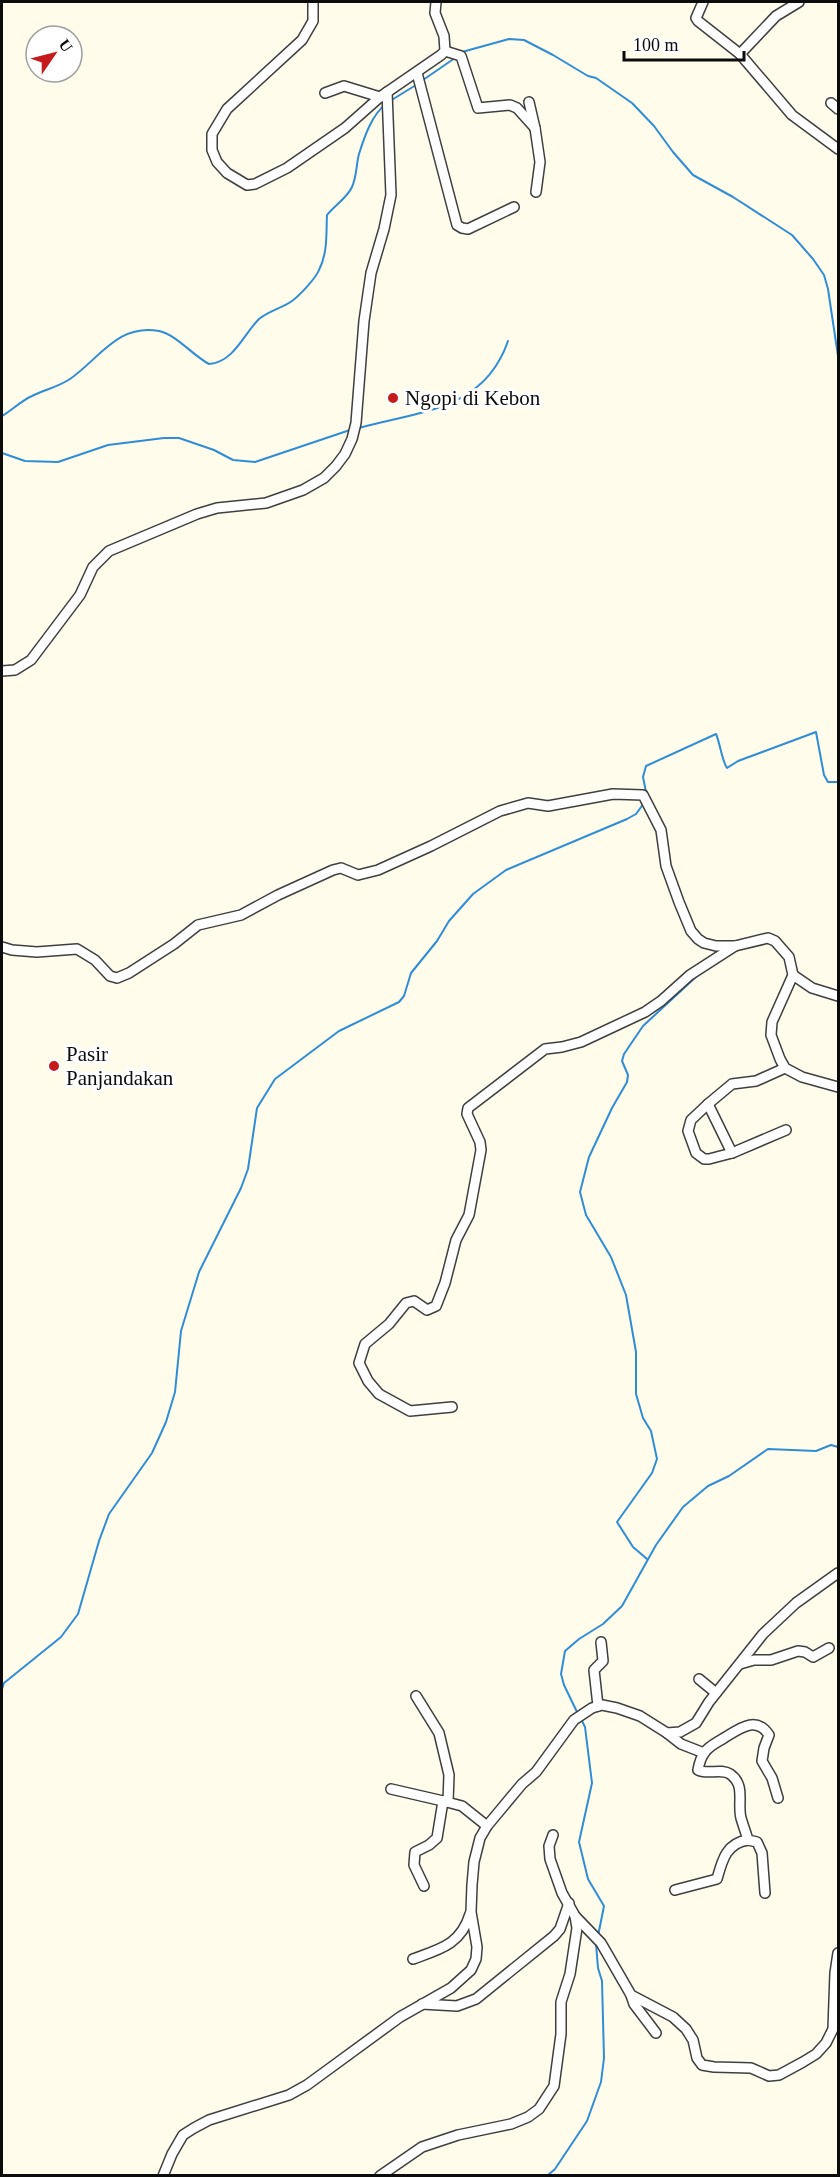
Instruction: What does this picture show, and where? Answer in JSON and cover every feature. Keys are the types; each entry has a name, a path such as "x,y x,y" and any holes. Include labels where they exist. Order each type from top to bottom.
{"street":[{"path":"313,2 313,21 302,40 248,90 218,122 212,134 212,150 217,162 227,173 247,185 255,184 287,168 308,154 352,122 383,95 445,51"},
{"path":"436,2 435,13 444,36 445,51"},
{"path":"703,2 696,18 698,21 740,54 792,115 838,149"},
{"path":"740,54 776,16 799,2"},
{"path":"445,51 461,56 478,108 510,105 517,108 536,128"},
{"path":"417,73 457,225 468,229 514,207"},
{"path":"326,93 344,86 383,95"},
{"path":"2,671 15,670 31,660 80,595 93,567 109,551 197,514 217,508 284,498 324,478 345,454 356,423 364,321 371,273 391,195 383,95"},
{"path":"530,102 540,162 536,192"},
{"path":"2,947 37,952 77,949 94,960 110,976 117,978 129,973 174,944 198,925 241,915 333,870 341,868 358,875 378,870 511,807 528,803 559,805 592,796 613,794 643,795 661,830 666,866 691,931 704,944 735,946 768,938 775,941 789,957 793,975 772,1022 771,1035 774,1046 785,1068 802,1077 838,1087"},
{"path":"452,1407 410,1411 380,1394 368,1381 359,1363 365,1344 389,1324 410,1300 427,1310 432,1310 446,1283 456,1240 470,1215 481,1150 480,1142 466,1114 468,1108 545,1049 581,1042 645,1012 690,975 735,946"},
{"path":"793,975 812,988 838,996"},
{"path":"785,1068 756,1081 736,1082 708,1104 689,1125 689,1137 696,1153 709,1160 732,1153 786,1130"},
{"path":"708,1104 732,1153"},
{"path":"667,1733 680,1732 696,1723 716,1693 763,1634 780,1617 838,1573"},
{"path":"598,1706 594,1670 603,1661 601,1642"},
{"path":"740,1664 771,1659 798,1651 813,1657 829,1648"},
{"path":"699,1679 716,1693"},
{"path":"416,1696 439,1733 448,1775 446,1802 437,1838 415,1852 414,1865 424,1886"},
{"path":"163,2175 183,2135 209,2120 289,2095 298,2090 342,2061 400,2017 451,1988 471,1970 476,1959 477,1947 471,1912 474,1862 480,1838 487,1826 522,1784 536,1772 574,1720 598,1706 617,1707 640,1716 681,1744 704,1753"},
{"path":"748,1840 740,1816 739,1787 729,1773 699,1772 698,1767 704,1753 738,1728 755,1724 764,1729 769,1735 762,1761 772,1778 778,1798"},
{"path":"392,1789 462,1806 487,1826"},
{"path":"380,2175 422,2147 458,2135 511,2124 528,2117 543,2104 554,2086 561,2034 561,2002 570,1974 576,1943 574,1916 562,1893 548,1852 553,1835"},
{"path":"675,1890 717,1879 727,1851 736,1844 748,1840 757,1842 762,1853 765,1893"},
{"path":"422,2004 457,2006 476,1999 554,1936 560,1929 569,1903"},
{"path":"413,1959 437,1950 459,1936 465,1930 471,1912"},
{"path":"574,1916 601,1943 616,1966 634,2004 656,2033"},
{"path":"630,1995 645,2001 678,2021 693,2040 697,2058 702,2065 751,2068 774,2076 816,2054 826,2043 833,2029 838,1953"}],"waterway":[{"path":"462,52 509,39 524,40 588,76 596,78 632,103 654,126 693,175 733,197 792,235 813,259 824,275 828,289 838,356"},
{"path":"423,80 455,58"},
{"path":"390,101 416,85"},
{"path":"2,416 28,398 70,379 110,344 132,332 145,330 166,333 209,364 218,362 232,353 259,319 292,301 307,287 317,273 325,250 327,215 352,187 366,134 373,120 386,104"},
{"path":"359,428 426,411 466,395 483,382 497,364 508,341"},
{"path":"2,453 25,461 58,462 108,445 179,438 214,450 233,460 255,462 350,430"},
{"path":"646,792 643,777 646,766 716,734 727,768 738,761 816,732 824,775 828,782 838,782"},
{"path":"2,1689 4,1683 61,1637 78,1614 109,1514 152,1453 166,1422 175,1392 181,1331 199,1272 241,1188 248,1169 257,1108 275,1079 339,1031 399,1002 404,996 411,973 437,941 449,921 473,894 506,870 627,819 636,814 644,803"},
{"path":"647,1559 633,1547 617,1522 652,1473 657,1459 651,1431 643,1418 636,1394 636,1352 626,1295 611,1257 586,1215 580,1192 589,1157 627,1082 628,1075 622,1061 624,1054 643,1026 698,975"},
{"path":"578,1714 561,1674 565,1651 603,1624 622,1606 656,1545 683,1507 708,1486 729,1476 768,1449 816,1451 831,1445 838,1447"},
{"path":"581,1719 585,1727 592,1783 579,1842 588,1879 604,1906 598,1936"},
{"path":"547,2176 555,2169 587,2121 601,2082 604,2058 602,1981 598,1968 596,1944"}],"place":[{"name":"Ngopi di Kebon","path":"393,398"},
{"name":"Pasir Panjandakan","path":"54,1066"}]}
